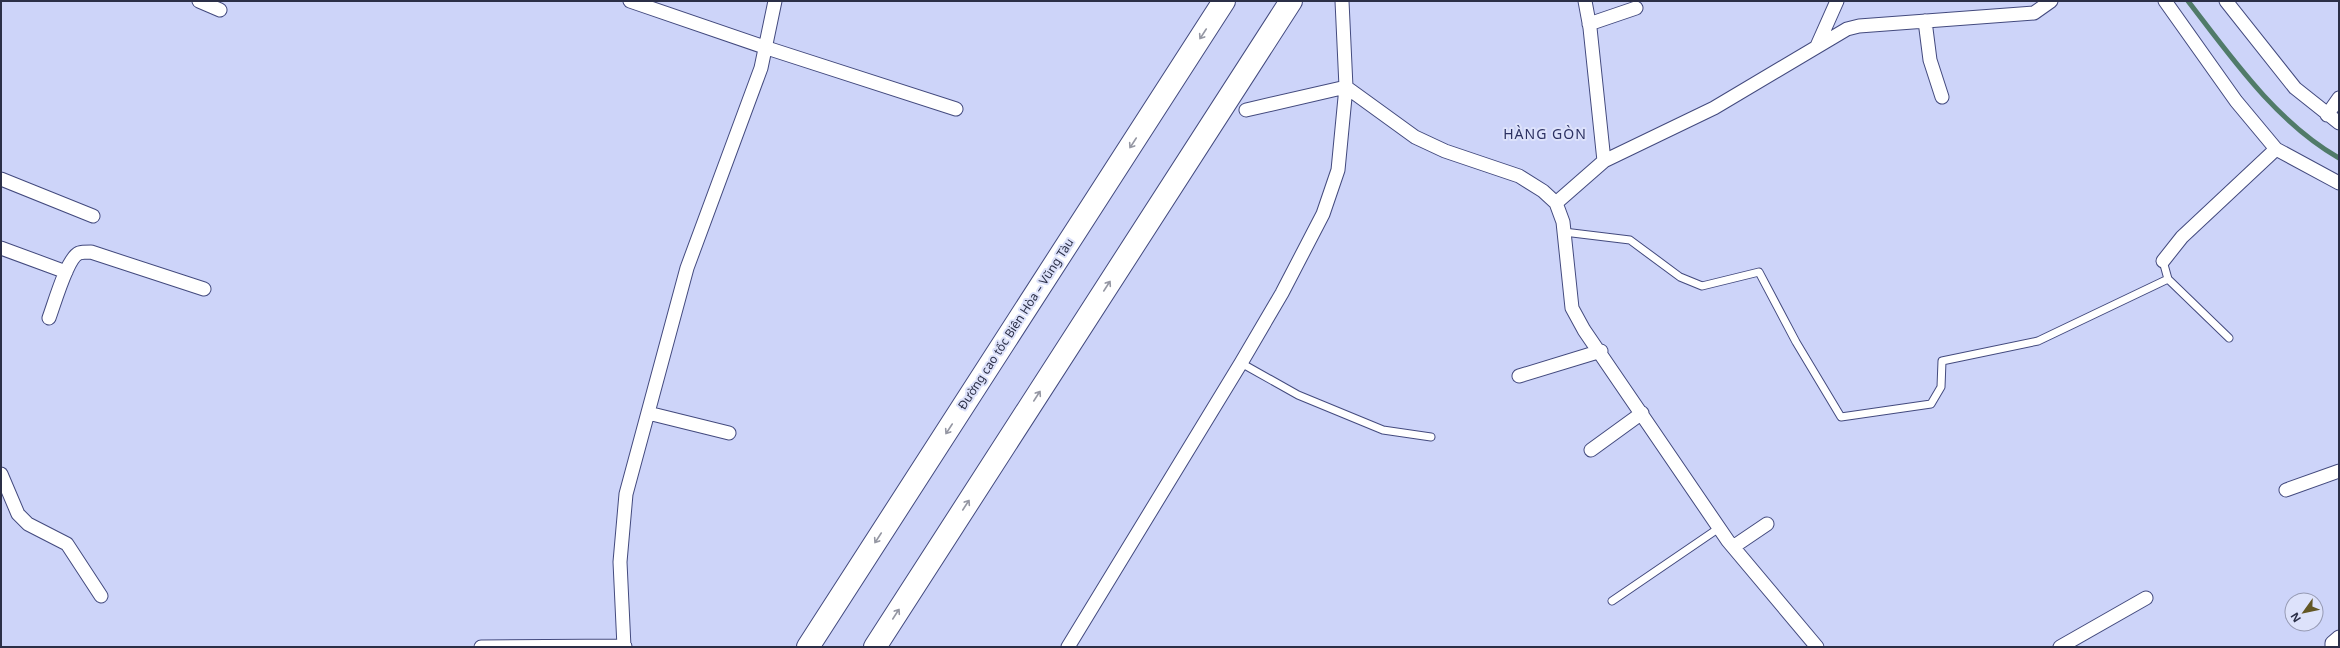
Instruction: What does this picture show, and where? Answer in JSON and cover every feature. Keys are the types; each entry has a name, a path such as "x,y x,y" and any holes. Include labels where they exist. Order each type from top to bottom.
{"highway":[{"name":"Đường cao tốc Biên Hòa – Vũng Tàu","path":"808,647 1224,1"},
{"path":"875,647 1291,1"}],"street":[{"path":"199,1 220,10"},
{"path":"630,1 767,48 956,109"},
{"path":"481,647 624,646 620,562 626,494 687,268 724,165 747,109 767,48 775,1"},
{"path":"1068,647 1241,363 1282,293 1324,214 1338,170 1346,87 1342,1"},
{"path":"1585,1 1590,24 1604,161"},
{"path":"1817,46 1837,1"},
{"path":"1556,203 1604,161 1714,108 1817,46 1859,26 2034,13 2051,1"},
{"path":"2165,1 2236,101 2276,149 2339,183"},
{"path":"2226,1 2295,88 2327,115 2339,123"},
{"path":"1590,24 1636,8"},
{"path":"1925,20 1930,60 1942,97"},
{"path":"1246,110 1346,87 1415,137 1444,151 1520,176 1543,191 1556,203 1563,222 1572,308 1584,330 1601,352 1719,528 1733,547 1817,647"},
{"path":"2327,115 2339,98"},
{"path":"2163,261 2182,237 2276,149"},
{"path":"1,180 93,216"},
{"path":"1,248 66,272"},
{"path":"49,318 66,272 75,256 79,253 91,252 204,288"},
{"path":"1519,376 1601,352"},
{"path":"648,413 729,433"},
{"path":"1591,450 1642,413"},
{"path":"2286,490 2339,471"},
{"path":"1,474 18,514 28,524 67,544 101,596"},
{"path":"1733,547 1767,524"},
{"path":"2060,647 2146,598"},
{"path":"2332,647 2332,643 2339,637"}],"lane":[{"path":"1564,232 1630,240 1680,277 1702,286 1760,272 1796,342 1841,417 1931,404 1941,387 1942,361 2038,341 2168,279"},
{"path":"2163,261 2168,279 2229,338"},
{"path":"1241,363 1298,395 1383,430 1430,438"},
{"path":"1612,602 1719,528"}],"waterway":[{"path":"2188,1 2238,66 2275,107 2316,143 2339,158"}],"district":[{"name":"HÀNG GÒN","path":"1545,134"}]}
